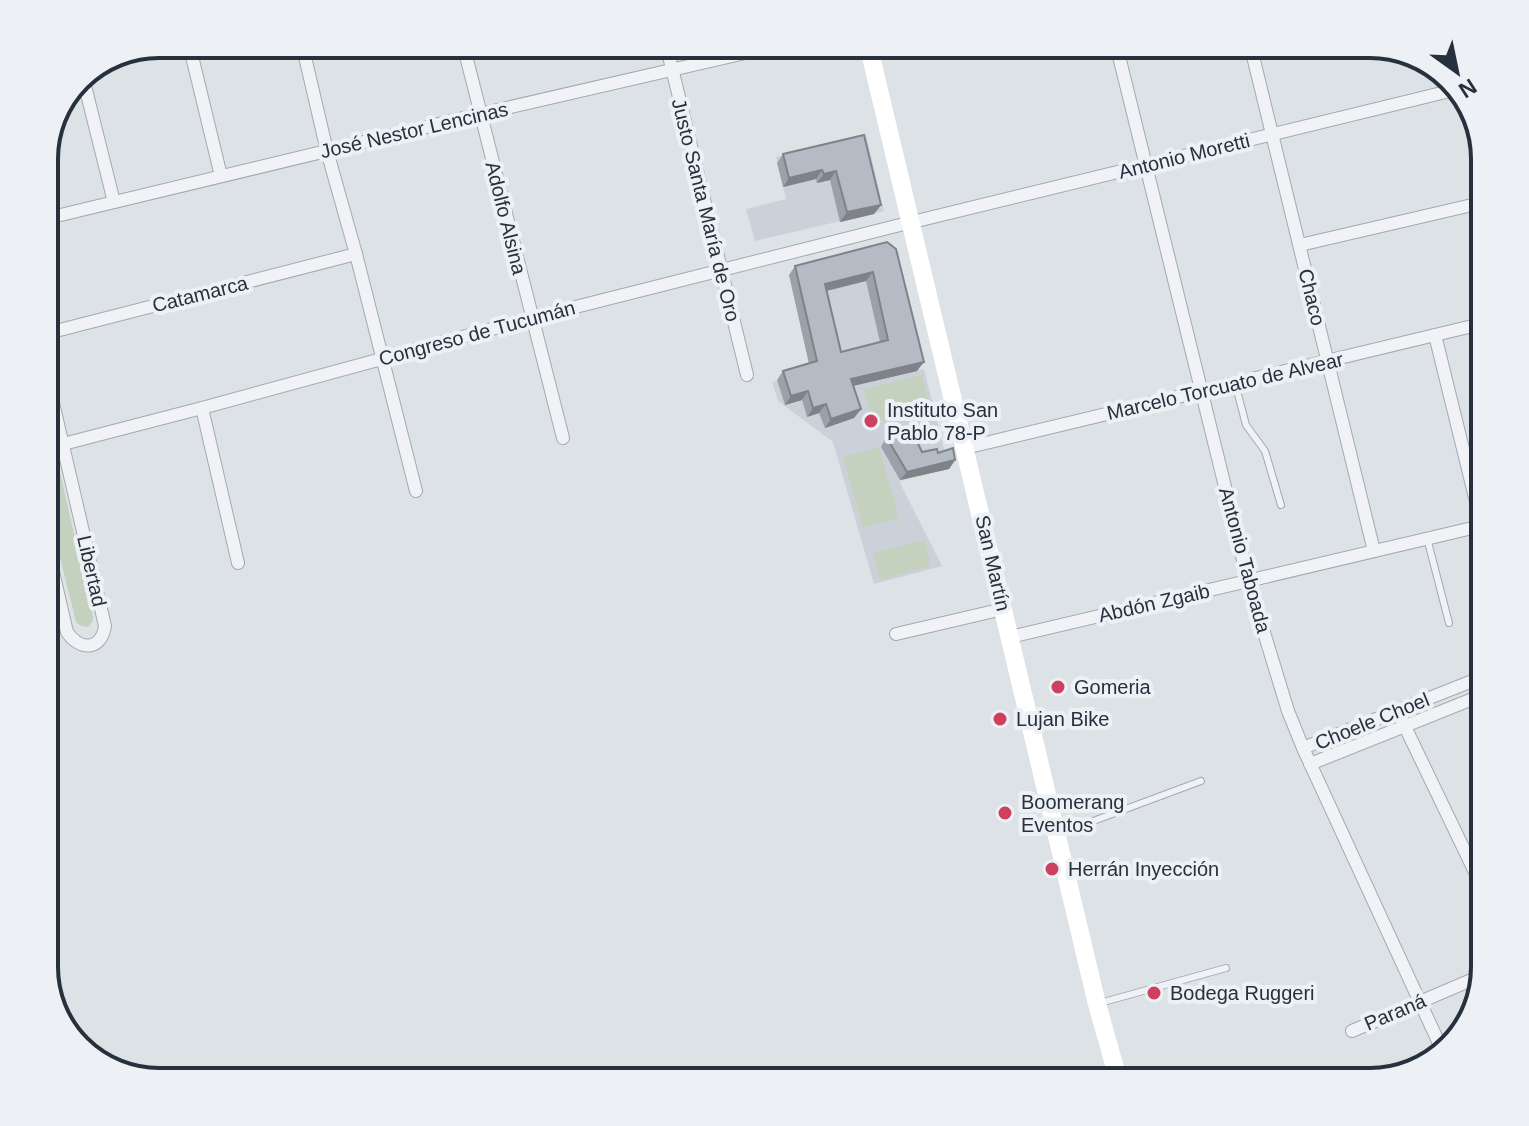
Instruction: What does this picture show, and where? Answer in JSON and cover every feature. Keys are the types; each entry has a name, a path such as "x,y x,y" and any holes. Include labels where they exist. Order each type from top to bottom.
{"main road":[{"name":"San Martín","path":"871,58 1097,1004 1115,1068"}],"street":[{"path":"192,58 221,176"},
{"path":"305,58 416,491"},
{"name":"Adolfo Alsina","path":"466,58 563,438"},
{"name":"Justo Santa María de Oro","path":"669,58 747,375"},
{"name":"José Nestor Lencinas","path":"58,216 726,58"},
{"name":"Antonio Taboada","path":"1119,58 1248,580 1288,711 1438,1042"},
{"name":"Chaco","path":"1253,58 1374,551"},
{"path":"86,90 114,202"},
{"name":"Antonio Moretti","path":"911,223 1417,99"},
{"path":"1300,245 1471,205"},
{"name":"Congreso de Tucumán","path":"58,445 532,318 911,223"},
{"name":"Catamarca","path":"58,330 356,254"},
{"name":"Marcelo Torcuato de Alvear","path":"965,448 1471,326"},
{"path":"1435,335 1471,478"},
{"path":"202,408 238,563"},
{"name":"Libertad","path":"58,423 105,626 100,639 84,646 76,643 67,632 58,593"},
{"name":"Abdón Zgaib","path":"1010,637 1471,528"},
{"path":"896,634 1003,609"},
{"name":"Choele Choel","path":"1303,748 1471,681"},
{"name":"Choele Choel","path":"1310,764 1471,700"},
{"path":"1397,710 1471,864"},
{"name":"Paraná","path":"1352,1031 1470,981"}],"lane":[{"path":"1235,383 1246,425 1265,451 1281,505"},
{"path":"1427,538 1449,623"},
{"path":"1057,834 1201,781"},
{"path":"1097,1004 1226,968"}],"shaded area":[{"path":"866,134 884,211 755,241 746,209 786,199 776,157"},
{"name":"Instituto San Pablo 78-P","path":"880,251 917,370 924,369 949,469 899,481 942,566 874,584 833,442 778,401 772,382 811,370 789,275"}],"green space":[{"path":"922,375 930,409 872,423 864,389"},
{"path":"879,447 899,518 863,528 843,457"},
{"path":"58,470 93,617 88,627 76,622 58,549"},
{"path":"924,540 931,566 880,580 873,553"}],"building":[{"path":"864,135 881,205 847,212 836,171 824,174 822,170 789,178 783,154"},
{"path":"887,242 896,249 924,362 851,379 861,409 831,419 826,404 813,408 808,391 791,396 783,371 817,361 795,266","holes":["873,272 888,340 841,352 825,284"]},
{"path":"905,426 911,429 922,452 937,449 938,453 953,448 955,460 907,472 887,438 889,432"}],"place":[{"name":"Instituto San Pablo 78-P","path":"871,421"},
{"name":"Gomeria","path":"1058,687"},
{"name":"Lujan Bike","path":"1000,719"},
{"name":"Boomerang Eventos","path":"1005,813"},
{"name":"Herrán Inyección","path":"1052,869"},
{"name":"Bodega Ruggeri","path":"1154,993"}]}
